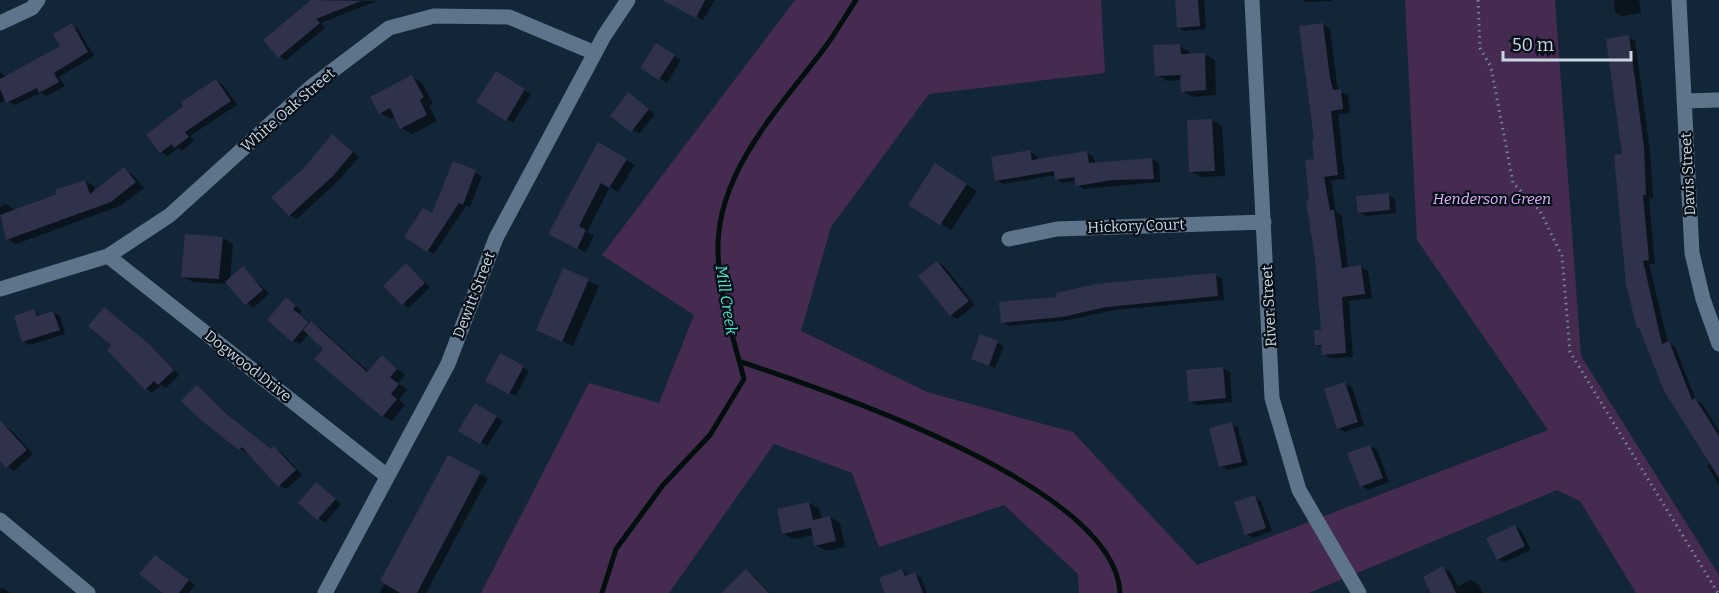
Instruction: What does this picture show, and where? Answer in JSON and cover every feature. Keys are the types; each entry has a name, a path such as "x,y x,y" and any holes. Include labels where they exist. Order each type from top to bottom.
{"street":[{"path":"0,23 32,8 38,0"},
{"name":"Dewitt Street","path":"325,593 448,364 496,238 595,53 628,0"},
{"name":"River Street","path":"1252,0 1272,398 1299,490 1359,593"},
{"name":"Davis Street","path":"1679,0 1692,253 1703,299 1719,344"},
{"name":"White Oak Street","path":"0,289 108,256 170,215 311,87 389,28 434,16 509,17 595,53"},
{"path":"1684,101 1719,100"},
{"name":"Hickory Court","path":"1009,238 1057,229 1264,222"},
{"name":"Dogwood Drive","path":"108,256 387,476"},
{"path":"0,520 88,593"}],"path":[{"path":"1478,0 1480,48 1491,67 1513,183 1540,211 1562,256 1570,352 1718,593"}],"green space":[{"name":"Henderson Green","path":"795,0 1101,0 1105,73 929,94 831,227 801,331 927,392 1073,432 1197,565 1548,430 1417,240 1405,0 1555,0 1581,356 1719,575 1719,593 1636,593 1580,501 1557,490 1309,593 1079,593 1078,574 1004,505 879,547 852,473 774,444 669,593 481,593 589,383 659,403 694,315 602,255"}],"building":[{"path":"311,0 361,1 316,19 320,23 278,58 263,40"},
{"path":"662,0 705,0 696,18"},
{"path":"1175,0 1198,0 1200,26 1177,28"},
{"path":"72,23 88,52 54,73 59,82 39,93 37,88 6,103 0,89 0,79 60,46 53,34"},
{"path":"1323,23 1330,78 1333,90 1341,89 1343,109 1331,111 1338,175 1324,177 1330,210 1334,210 1342,268 1361,265 1365,294 1342,297 1346,353 1322,355 1321,345 1315,345 1314,330 1321,330 1315,259 1306,201 1309,200 1305,160 1314,159 1312,140 1314,139 1299,26"},
{"path":"1629,35 1644,147 1646,195 1643,195 1649,260 1643,261 1662,344 1669,341 1692,400 1695,398 1719,436 1719,478 1664,391 1639,328 1637,329 1626,284 1614,155 1622,154 1606,39"},
{"path":"656,43 675,55 659,80 640,68"},
{"path":"1180,44 1181,54 1205,53 1206,90 1181,92 1180,75 1155,76 1153,45"},
{"path":"496,71 525,89 506,121 476,102"},
{"path":"412,75 424,97 420,100 427,115 400,129 390,108 379,114 370,97"},
{"path":"216,79 231,101 185,132 189,137 174,148 172,144 160,153 146,135 183,106 181,102"},
{"path":"628,92 649,109 631,132 610,116"},
{"path":"1212,119 1215,171 1189,172 1187,120"},
{"path":"332,134 353,152 333,176 289,216 271,197 304,168"},
{"path":"598,142 627,159 609,188 601,183 579,226 586,230 577,249 548,234"},
{"path":"1030,150 1032,160 1087,151 1089,163 1152,158 1154,179 1113,180 1076,186 1074,177 1055,180 1054,171 995,181 991,157"},
{"path":"453,161 476,170 463,205 459,203 427,252 404,237 423,208 432,213"},
{"path":"935,163 967,184 940,225 908,205"},
{"path":"124,167 136,182 111,202 6,240 0,215 57,194 55,190 85,180 90,194"},
{"path":"1389,193 1390,210 1358,213 1356,196"},
{"path":"185,234 223,237 219,279 181,277"},
{"path":"937,261 969,301 950,316 918,276"},
{"path":"406,263 425,283 402,305 383,286"},
{"path":"243,266 263,290 245,305 225,282"},
{"path":"563,268 589,279 562,342 536,330"},
{"path":"1216,273 1218,296 1107,307 1062,317 1001,323 999,302 1057,297 1056,293 1096,284"},
{"path":"286,297 296,306 293,309 309,322 292,342 267,320"},
{"path":"104,307 150,345 174,370 158,385 154,381 145,390 107,350 111,345 88,326"},
{"path":"34,309 37,316 53,311 60,330 22,342 14,316"},
{"path":"311,321 367,372 382,355 397,369 390,377 399,384 391,394 397,399 382,417 314,359 323,349 303,330"},
{"path":"980,334 998,341 989,366 971,359"},
{"path":"500,353 524,366 509,394 485,381"},
{"path":"1223,367 1226,398 1189,402 1186,370"},
{"path":"1345,382 1358,422 1337,429 1324,389"},
{"path":"197,385 228,415 271,449 274,446 296,470 278,487 242,447 239,450 181,401"},
{"path":"475,403 497,416 480,444 458,431"},
{"path":"0,420 27,450 6,468 0,461"},
{"path":"1232,422 1242,462 1219,467 1209,428"},
{"path":"1370,445 1383,478 1360,487 1347,453"},
{"path":"448,455 481,472 417,593 400,593 380,581"},
{"path":"316,482 336,499 317,520 298,503"},
{"path":"1255,495 1266,528 1245,535 1234,502"},
{"path":"809,502 813,520 830,516 836,541 814,546 811,528 782,534 777,509"},
{"path":"1515,525 1525,546 1497,560 1486,538"},
{"path":"155,555 189,580 179,593 163,593 139,574"},
{"path":"1443,566 1456,593 1431,593 1423,577"},
{"path":"746,569 769,593 721,593"},
{"path":"902,569 905,576 915,572 923,593 885,593 879,578"}],"waterway":[{"name":"Mill Creek","path":"602,593 616,549 663,485 710,435 744,379 726,313 720,278 718,244 721,216 730,189 757,138 826,46 856,0"},
{"path":"739,361 897,419 961,448 1021,480 1071,516 1106,554 1120,593"}]}
